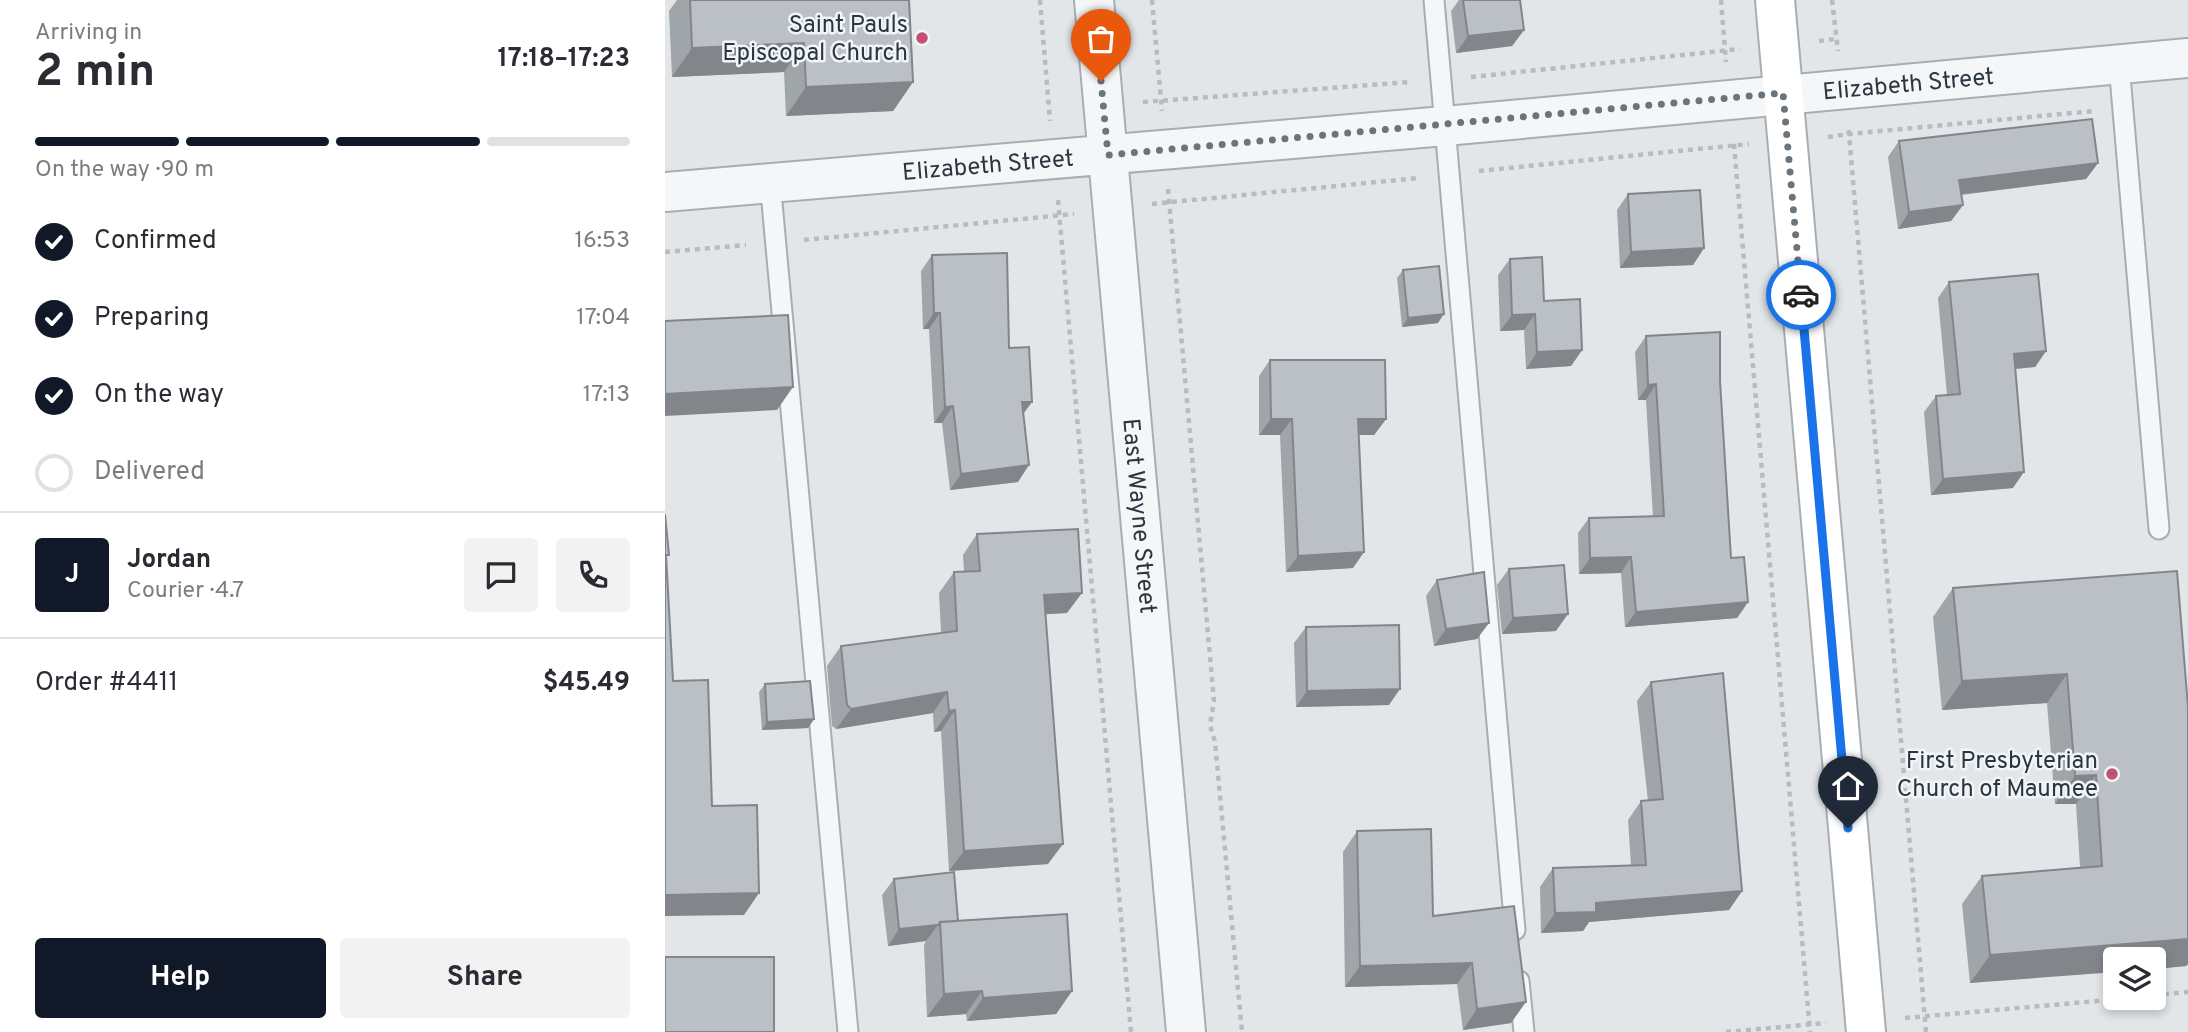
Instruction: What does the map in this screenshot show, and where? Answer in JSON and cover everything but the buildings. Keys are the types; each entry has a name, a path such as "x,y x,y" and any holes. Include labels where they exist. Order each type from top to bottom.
{"street":[{"name":"East Wayne Street","path":"1094,0 1186,1032"},
{"path":"1775,0 1866,1026"},
{"name":"Elizabeth Street","path":"665,192 1445,126 2188,58"}],"lane":[{"path":"1434,0 1524,1032"},
{"path":"2119,64 2159,529"},
{"path":"771,181 848,1032"}],"path":[{"path":"1040,0 1050,117"},
{"path":"1152,0 1161,100 1441,80 1835,39"},
{"path":"1721,0 1809,1032"},
{"path":"1926,1032 1849,134 2123,108"},
{"path":"665,252 1059,216 1169,202 1734,145"},
{"path":"1169,202 1213,701 1210,725 1215,742 1242,1032"},
{"path":"1059,216 1131,1032"},
{"path":"2166,994 2188,992"},
{"path":"1726,1032 1809,1024 1866,1026 1925,1016 2103,1000"}],"way so far":[{"path":"1101,81 1108,155 1783,93 1801,295"}],"place":[{"name":"Saint Pauls Episcopal Church","path":"922,38"},
{"name":"First Presbyterian Church of Maumee","path":"2112,774"}],"route":[{"path":"1801,295 1848,828"}]}
